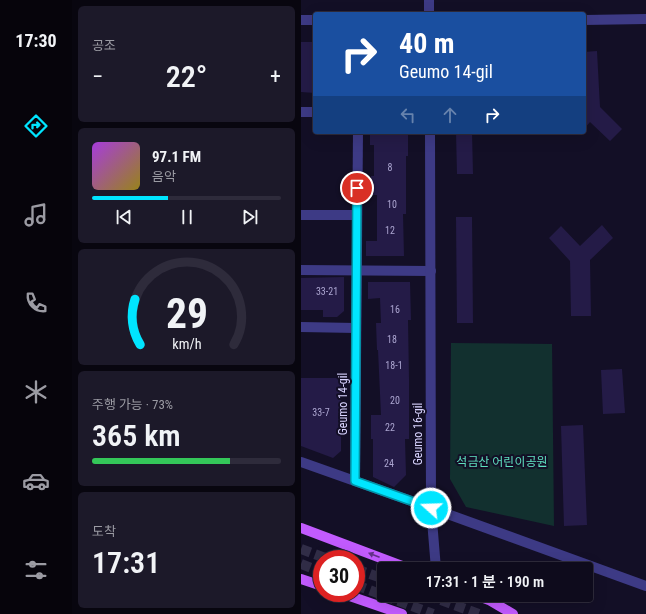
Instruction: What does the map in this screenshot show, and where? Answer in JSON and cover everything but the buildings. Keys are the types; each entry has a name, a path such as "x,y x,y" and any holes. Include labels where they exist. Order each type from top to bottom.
{"main road":[{"path":"301,528 391,562"},
{"path":"301,579 313,583"},
{"path":"365,601 402,614"},
{"path":"492,602 513,614"}],"street":[{"path":"429,0 429,12"},
{"path":"301,20 313,20"},
{"path":"586,20 646,20"},
{"path":"301,112 313,112"},
{"name":"Geumo 14-gil","path":"355,481 358,134"},
{"name":"Geumo 16-gil","path":"430,134 431,508 435,562"},
{"path":"301,215 357,215"},
{"path":"301,270 431,271"},
{"path":"301,327 356,328"},
{"path":"301,462 646,586"}],"green space":[{"name":"석금산 어린이공원","path":"451,343 552,344 554,526 466,507 450,479"}],"tunnel":[{"path":"301,549 313,553"},
{"path":"301,564 313,569"},
{"path":"365,572 377,576"},
{"path":"365,588 433,614"},
{"path":"446,602 479,614"}],"route":[{"path":"357,188 355,481 431,508"}]}
